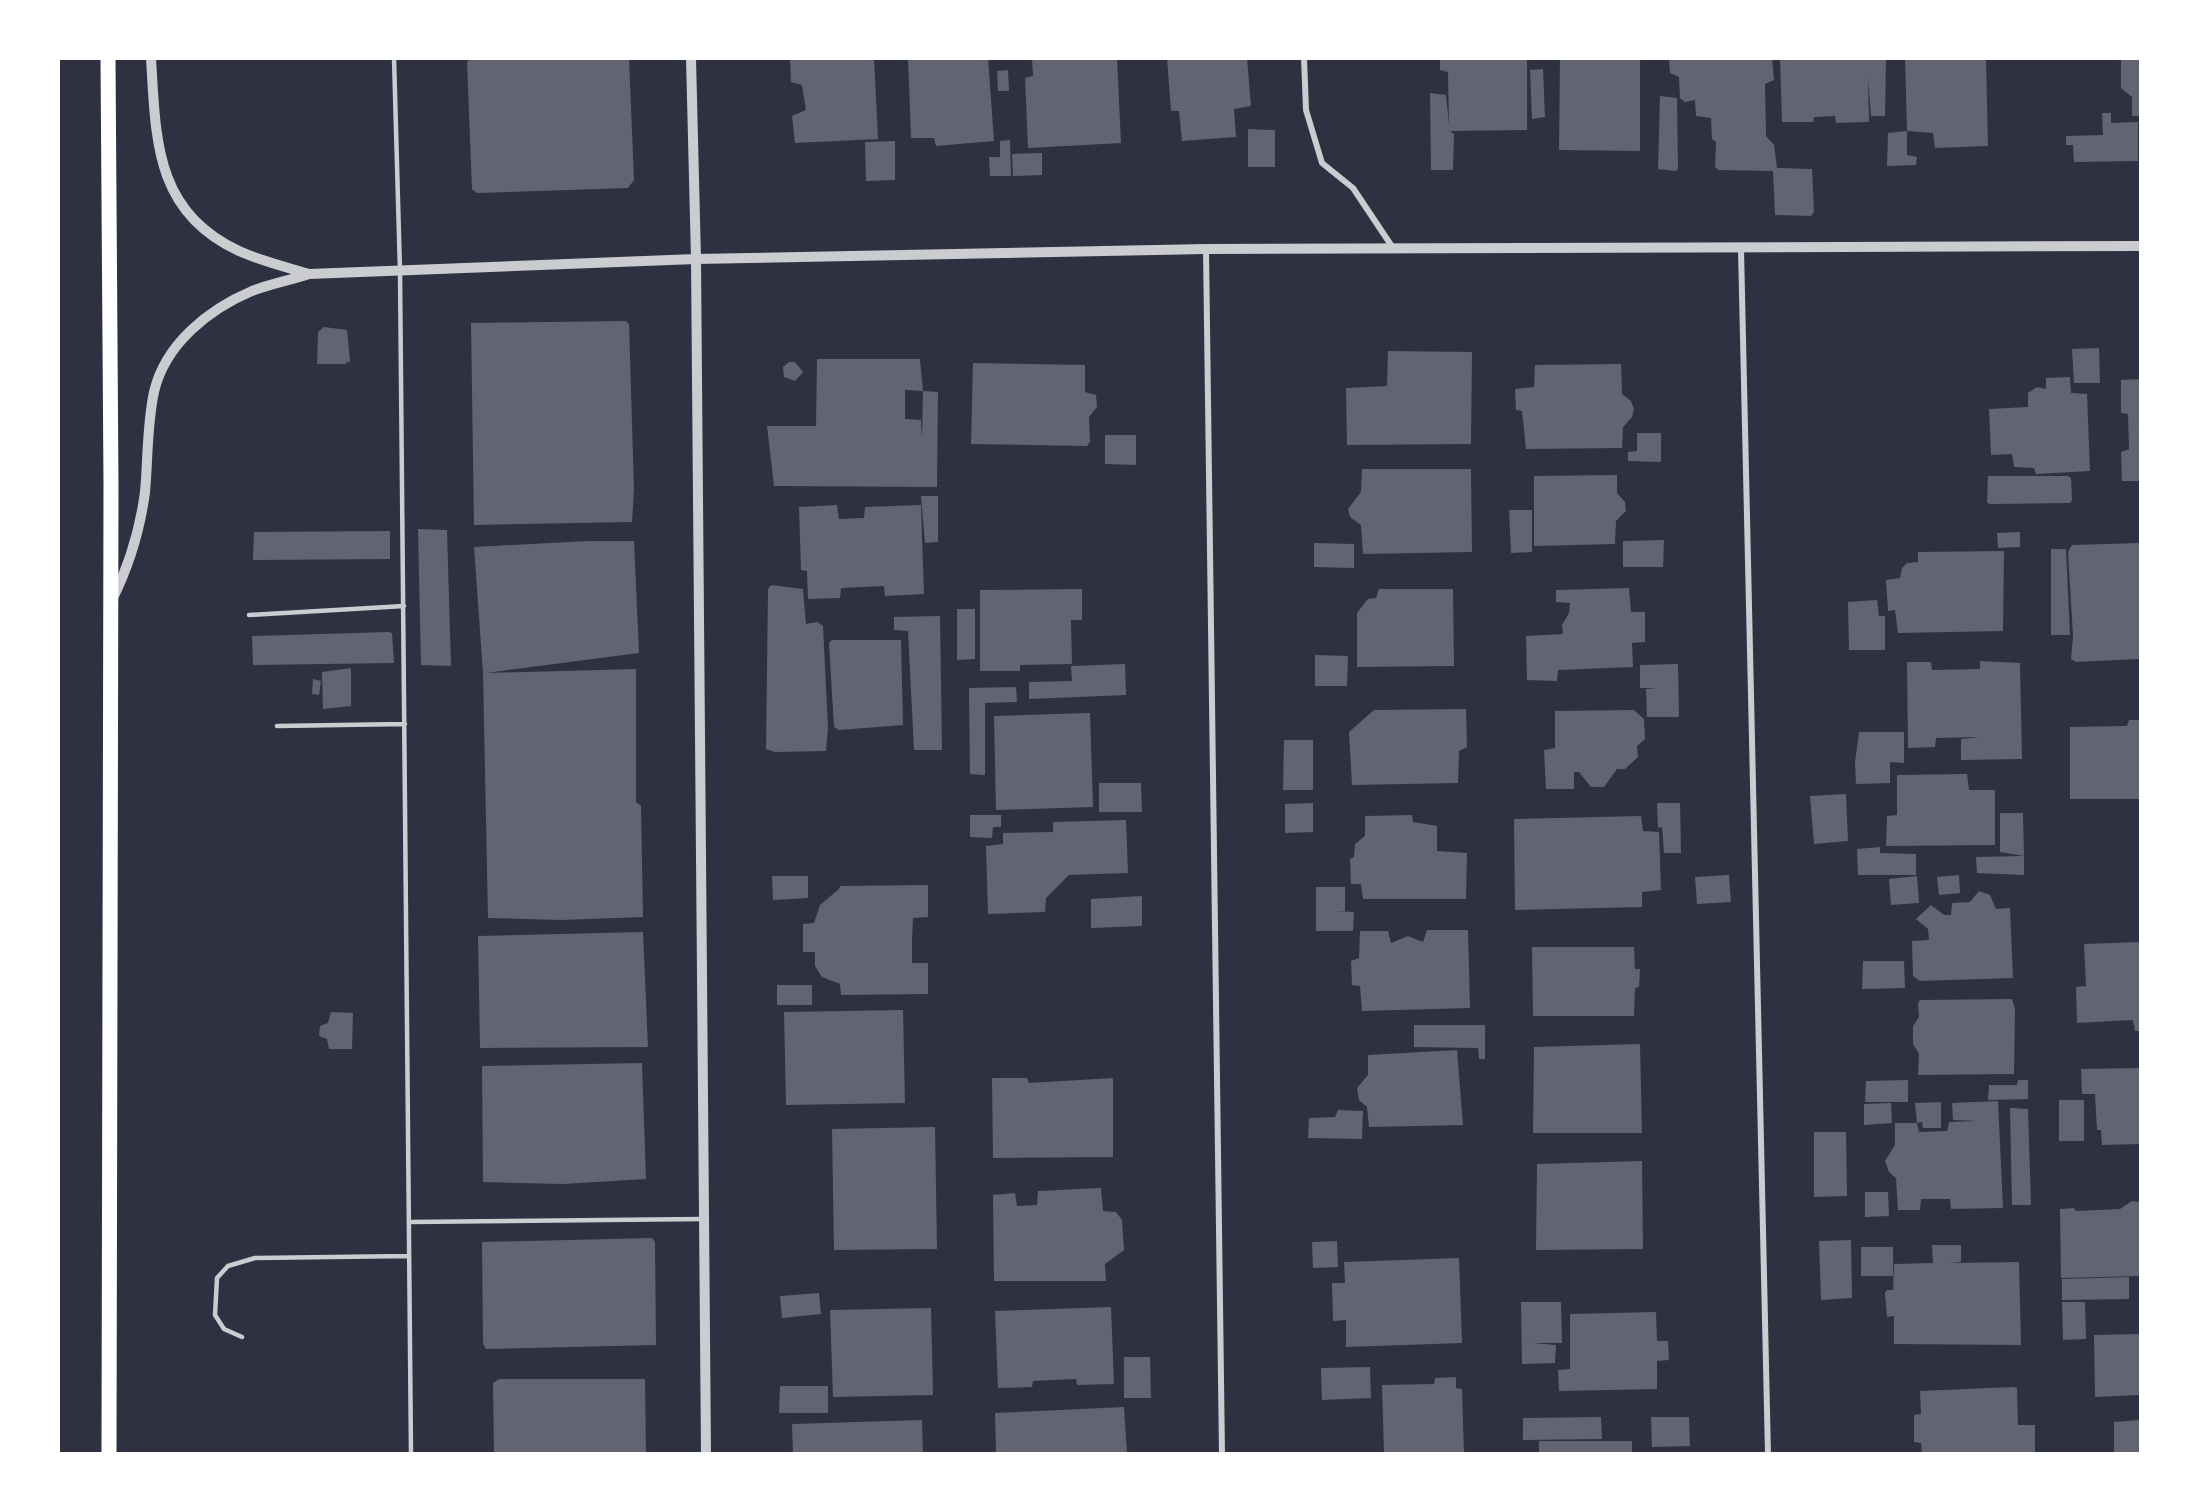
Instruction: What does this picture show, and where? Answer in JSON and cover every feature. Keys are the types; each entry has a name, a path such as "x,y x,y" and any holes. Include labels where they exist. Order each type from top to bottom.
{"main road":[{"path":"108,58 111,603 109,1454"}],"street":[{"path":"151,58 156,141 172,189 186,210 203,228 240,252 309,274"},
{"path":"691,58 696,259 706,1454"},
{"path":"1304,58 1306,110 1323,163 1353,188 1394,249"},
{"path":"111,603 133,551 140,522 154,392 171,355 186,335 225,305 253,291 309,274 696,259 1206,249 2140,246"},
{"path":"1206,249 1222,1454"},
{"path":"1741,249 1768,1454"}],"lane":[{"path":"394,58 400,271 411,1454"},
{"path":"249,615 404,606"},
{"path":"278,726 405,724"},
{"path":"409,1222 704,1218"},
{"path":"242,1336 224,1329 215,1316 217,1278 228,1266 255,1258 409,1256"}],"building":[{"path":"471,58 629,58 634,180 628,188 477,193 472,189 467,62"},
{"path":"790,58 874,58 878,139 795,143 792,116 806,110 802,85 791,82"},
{"path":"908,58 988,58 994,141 936,146 934,138 911,138"},
{"path":"1032,58 1117,58 1121,143 1028,148 1025,78 1033,76"},
{"path":"1167,58 1247,58 1251,106 1234,109 1236,137 1182,141 1179,111 1171,111"},
{"path":"1440,58 1527,58 1527,130 1450,131 1454,134 1453,170 1431,170 1430,93 1446,95 1449,125 1448,72 1440,70"},
{"path":"1560,58 1640,58 1640,151 1559,150"},
{"path":"1669,58 1772,58 1774,80 1765,84 1766,136 1774,145 1777,168 1812,169 1814,212 1811,216 1775,215 1773,171 1719,170 1715,167 1716,142 1712,139 1711,118 1696,116 1695,100 1685,102 1680,98 1679,77 1670,73"},
{"path":"1780,58 1886,58 1885,116 1871,116 1868,78 1869,122 1836,123 1835,116 1814,117 1813,122 1782,122"},
{"path":"1905,58 1986,58 1988,146 1935,148 1933,133 1907,131"},
{"path":"2121,58 2140,58 2140,116 2132,116 2132,97 2121,88"},
{"path":"1543,69 1545,117 1532,119 1530,70"},
{"path":"1008,70 1009,91 998,91 997,71"},
{"path":"1660,96 1677,98 1678,169 1676,171 1658,169"},
{"path":"2102,113 2111,113 2111,123 2138,122 2138,161 2074,162 2073,145 2066,145 2066,136 2103,135"},
{"path":"1248,129 1275,130 1275,167 1248,167"},
{"path":"1907,131 1907,155 1917,157 1916,165 1887,166 1888,133"},
{"path":"1010,140 1011,176 990,176 989,157 1000,157 1000,141"},
{"path":"895,141 895,180 866,181 865,142"},
{"path":"1042,153 1042,175 1013,176 1012,154"},
{"path":"626,321 629,324 634,489 632,522 474,525 471,323"},
{"path":"324,327 347,330 350,361 348,363 347,361 346,364 317,364 318,332"},
{"path":"2099,348 2100,383 2074,383 2072,349"},
{"path":"1388,351 1472,352 1471,444 1347,445 1346,388 1387,386"},
{"path":"817,359 920,359 923,391 938,392 937,487 774,486 767,426 816,426","holes":["905,390 923,391 922,439 921,420 905,419"]},
{"path":"789,362 795,362 803,372 795,381 784,377 783,367"},
{"path":"973,363 1085,365 1085,392 1096,395 1097,407 1089,417 1090,442 1087,446 971,444"},
{"path":"1621,364 1622,394 1631,401 1634,409 1632,417 1623,427 1622,448 1526,449 1522,411 1516,410 1515,389 1534,387 1535,365"},
{"path":"2070,377 2071,393 2087,394 2090,471 2036,474 2034,468 2014,467 2012,454 1991,455 1989,409 2028,407 2028,393 2037,387 2046,389 2046,378"},
{"path":"2140,379 2140,481 2122,481 2121,452 2129,449 2128,414 2121,413 2121,380"},
{"path":"1637,433 1661,433 1661,462 1628,461 1628,452 1637,451"},
{"path":"1105,435 1136,435 1136,465 1105,464"},
{"path":"1362,469 1471,469 1472,552 1363,554 1361,525 1350,517 1348,509 1361,492"},
{"path":"1617,475 1617,493 1625,502 1626,511 1616,521 1615,544 1534,546 1534,476"},
{"path":"1988,476 2068,476 2071,478 2072,500 2070,503 1989,504 1987,502"},
{"path":"921,496 938,496 938,542 925,543"},
{"path":"837,505 839,519 864,518 865,507 921,505 924,594 885,596 884,586 841,588 840,598 808,599 807,571 801,570 799,507"},
{"path":"1509,510 1532,510 1532,552 1511,553"},
{"path":"418,529 447,530 451,666 421,665"},
{"path":"390,531 390,559 253,560 254,532"},
{"path":"2020,532 2020,547 1998,548 1997,533"},
{"path":"1664,540 1663,567 1623,567 1623,541"},
{"path":"634,541 639,653 486,673 636,669 636,802 641,806 643,917 561,920 488,918 483,673 474,547"},
{"path":"1314,543 1354,544 1354,568 1314,567"},
{"path":"2140,543 2140,659 2076,662 2071,659 2073,636 2068,552 2072,545"},
{"path":"2051,549 2066,549 2070,635 2051,635"},
{"path":"2004,551 2003,631 1898,633 1895,610 1888,611 1886,580 1900,578 1902,568 1907,563 1918,562 1918,552"},
{"path":"771,585 803,589 806,624 818,622 823,626 828,728 826,751 775,752 766,749 768,589"},
{"path":"1629,588 1631,612 1645,612 1645,642 1632,643 1633,667 1558,670 1557,681 1527,680 1526,636 1563,634 1562,625 1569,613 1570,603 1556,602 1556,590"},
{"path":"1082,589 1082,620 1071,620 1072,664 1020,665 1020,671 980,671 980,590"},
{"path":"1379,589 1453,589 1454,666 1357,667 1357,613 1368,599 1376,598"},
{"path":"1877,600 1879,616 1885,616 1885,650 1849,650 1848,602"},
{"path":"957,609 975,609 975,659 957,660"},
{"path":"940,616 942,750 914,750 908,631 894,630 894,617"},
{"path":"392,633 394,663 253,665 252,636"},
{"path":"832,640 901,640 903,725 839,730 834,727 829,643"},
{"path":"1315,655 1348,656 1347,686 1315,686"},
{"path":"1980,661 2020,663 2022,759 1961,760 1961,739 1979,737 1936,738 1935,747 1908,748 1907,662 1931,662 1932,670 1980,669"},
{"path":"1125,664 1126,695 1029,699 1029,682 1072,681 1071,666"},
{"path":"1678,664 1679,717 1647,717 1646,689 1657,688 1640,688 1640,665"},
{"path":"351,668 351,706 323,709 322,672"},
{"path":"313,679 321,681 319,695 312,694"},
{"path":"1016,687 1017,702 985,703 985,775 970,774 969,688"},
{"path":"1466,709 1467,747 1459,751 1458,783 1352,785 1349,732 1374,710"},
{"path":"1634,710 1644,719 1645,739 1637,746 1638,757 1625,769 1617,769 1604,787 1591,787 1579,772 1574,772 1574,789 1546,789 1544,750 1555,748 1555,711"},
{"path":"1090,713 1093,807 996,810 994,716"},
{"path":"2129,720 2140,720 2140,799 2070,799 2070,727 2127,726"},
{"path":"1859,732 1904,732 1904,763 1890,762 1890,783 1856,784 1855,762"},
{"path":"1284,740 1313,740 1313,790 1283,790"},
{"path":"1967,774 1969,790 1995,790 1995,845 1886,846 1887,816 1897,815 1897,775"},
{"path":"1099,783 1141,783 1142,812 1099,812"},
{"path":"1846,794 1848,841 1814,844 1810,796"},
{"path":"1313,803 1313,832 1285,833 1285,804"},
{"path":"1657,803 1680,803 1681,853 1664,853 1662,827 1658,828"},
{"path":"2000,813 2023,813 2024,856 2000,852"},
{"path":"970,815 1001,815 1001,827 993,827 992,838 970,837"},
{"path":"1412,815 1413,822 1437,826 1437,851 1467,853 1466,899 1363,899 1361,884 1351,884 1350,859 1354,857 1355,844 1365,836 1365,816"},
{"path":"1641,816 1643,831 1659,832 1661,890 1642,892 1642,907 1515,910 1514,819"},
{"path":"1126,820 1128,873 1069,875 1046,898 1045,912 988,914 986,846 1003,844 1003,833 1053,832 1053,822"},
{"path":"1880,847 1880,853 1916,854 1916,875 1858,875 1857,849"},
{"path":"2024,856 2024,875 1977,873 1976,857"},
{"path":"1729,875 1731,902 1697,904 1695,877"},
{"path":"1959,875 1960,893 1939,895 1937,877"},
{"path":"772,876 808,876 808,898 773,900"},
{"path":"1917,876 1919,903 1891,905 1889,879"},
{"path":"928,885 928,917 913,918 912,963 928,963 928,994 841,995 840,984 822,977 815,966 815,952 803,952 803,924 814,923 820,905 840,886"},
{"path":"1316,887 1345,887 1345,911 1335,911 1354,912 1353,931 1316,931"},
{"path":"1979,891 1990,895 1996,909 2010,908 2013,978 1920,981 1913,976 1912,941 1929,940 1928,929 1916,919 1931,905 1944,915 1951,915 1952,903 1970,902"},
{"path":"1142,896 1142,926 1091,928 1091,899"},
{"path":"1427,930 1468,930 1470,1008 1362,1011 1360,986 1352,985 1351,961 1359,958 1360,931 1388,931 1391,943 1408,936 1423,942"},
{"path":"643,932 648,1047 480,1048 478,936"},
{"path":"2140,942 2140,1031 2135,1031 2133,1020 2077,1023 2076,987 2086,986 2084,944"},
{"path":"1532,947 1634,947 1635,969 1640,969 1639,987 1635,988 1634,1016 1533,1016"},
{"path":"1863,961 1904,961 1905,988 1862,989"},
{"path":"777,985 812,985 812,1005 777,1005"},
{"path":"2012,999 2015,1009 2014,1074 1918,1075 1919,1054 1913,1044 1913,1026 1919,1017 1918,1003 1920,1000"},
{"path":"903,1010 905,1103 786,1105 784,1012"},
{"path":"331,1012 353,1013 352,1049 329,1049 327,1039 319,1036 320,1026 328,1023"},
{"path":"1414,1025 1485,1025 1485,1059 1479,1059 1478,1048 1414,1047"},
{"path":"1640,1044 1642,1133 1533,1133 1534,1047"},
{"path":"1457,1050 1463,1125 1369,1127 1367,1107 1359,1100 1357,1088 1368,1075 1368,1055"},
{"path":"642,1063 646,1179 563,1184 483,1182 482,1066"},
{"path":"2140,1068 2140,1144 2102,1145 2101,1130 2097,1130 2095,1094 2082,1094 2081,1069"},
{"path":"992,1078 1027,1078 1029,1083 1113,1078 1113,1157 993,1158"},
{"path":"1908,1080 1908,1102 1865,1102 1866,1081"},
{"path":"2018,1080 2028,1080 2028,1099 1988,1100 1989,1085 2017,1085"},
{"path":"2059,1100 2084,1100 2084,1141 2059,1141"},
{"path":"1998,1101 2003,1208 1951,1209 1950,1199 1921,1199 1920,1210 1898,1210 1896,1178 1889,1172 1885,1161 1895,1145 1895,1123 1917,1123 1919,1132 1947,1131 1949,1122 1978,1121 1953,1120 1952,1103"},
{"path":"1941,1102 1941,1128 1923,1128 1922,1122 1917,1123 1915,1103"},
{"path":"1891,1103 1892,1123 1864,1125 1864,1104"},
{"path":"2010,1108 2028,1109 2031,1205 2012,1205"},
{"path":"1338,1110 1363,1111 1362,1139 1308,1138 1309,1118 1335,1117"},
{"path":"935,1127 937,1249 834,1250 832,1129"},
{"path":"1814,1132 1846,1132 1847,1196 1814,1197"},
{"path":"1642,1161 1643,1249 1536,1250 1537,1164"},
{"path":"1101,1188 1103,1211 1116,1212 1122,1220 1124,1250 1105,1264 1106,1281 994,1281 993,1195 1015,1193 1017,1206 1037,1205 1038,1191"},
{"path":"1865,1192 1888,1192 1889,1216 1865,1217"},
{"path":"2132,1201 2140,1202 2140,1276 2061,1278 2060,1209 2074,1208 2076,1211 2120,1209"},
{"path":"652,1238 655,1242 656,1345 486,1349 483,1343 482,1242"},
{"path":"1851,1240 1852,1298 1821,1300 1819,1241"},
{"path":"1337,1241 1338,1267 1313,1268 1312,1242"},
{"path":"1932,1245 1961,1245 1961,1262 1948,1263 2019,1262 2021,1345 1894,1344 1894,1316 1887,1317 1885,1293 1887,1290 1893,1290 1894,1264 1933,1263"},
{"path":"1861,1247 1893,1247 1893,1276 1861,1276"},
{"path":"1459,1258 1462,1343 1346,1347 1346,1320 1333,1321 1332,1283 1345,1283 1344,1262"},
{"path":"2129,1277 2129,1299 2062,1300 2062,1279"},
{"path":"819,1293 821,1314 782,1318 780,1296"},
{"path":"1521,1302 1561,1302 1562,1343 1532,1343 1556,1345 1555,1363 1522,1364"},
{"path":"2062,1302 2085,1302 2086,1339 2063,1340"},
{"path":"1111,1307 1114,1384 1077,1385 1076,1379 1033,1381 1032,1387 998,1388 995,1311"},
{"path":"931,1308 933,1395 833,1397 830,1310"},
{"path":"1656,1312 1657,1341 1668,1341 1669,1360 1657,1361 1657,1389 1559,1391 1558,1370 1570,1369 1570,1314"},
{"path":"2140,1334 2140,1395 2095,1397 2094,1335"},
{"path":"1124,1357 1150,1357 1151,1398 1124,1398"},
{"path":"1370,1367 1371,1398 1322,1400 1321,1368"},
{"path":"1456,1377 1456,1388 1462,1389 1464,1454 1384,1454 1382,1385 1434,1384 1435,1378"},
{"path":"499,1379 645,1379 646,1454 494,1454 493,1383"},
{"path":"780,1386 828,1386 828,1413 779,1413"},
{"path":"2017,1388 2018,1425 2035,1425 2035,1454 1922,1454 1921,1443 1914,1442 1914,1415 1921,1414 1920,1391"},
{"path":"1124,1407 1127,1454 996,1454 995,1413"},
{"path":"1601,1417 1602,1439 1523,1440 1523,1418"},
{"path":"1651,1417 1689,1417 1690,1446 1652,1447"},
{"path":"922,1420 923,1454 793,1454 792,1424"},
{"path":"2140,1420 2140,1454 2114,1454 2114,1422"},
{"path":"1539,1441 1632,1441 1632,1454 1539,1454"}]}
